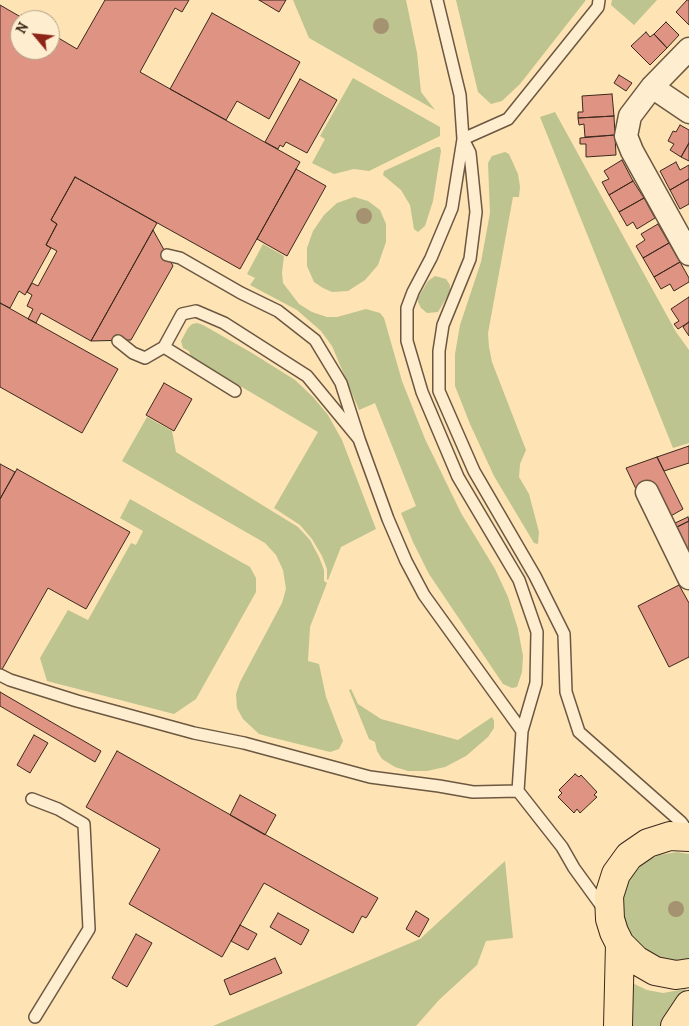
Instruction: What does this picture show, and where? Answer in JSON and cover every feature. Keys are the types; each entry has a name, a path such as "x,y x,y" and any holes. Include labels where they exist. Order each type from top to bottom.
{"main road":[{"path":"689,837 670,836 648,843 629,856 616,874 610,896 610,919 614,932 620,944 636,960 655,970 676,975 689,973"},
{"path":"618,1026 620,944"},
{"path":"675,1026 689,1005"}],"street":[{"path":"689,49 652,87 630,116 626,136 689,254"},
{"path":"652,87 689,112"},
{"path":"647,492 689,578"}],"lane":[{"path":"437,0 460,95 463,139 452,208 407,308 408,341 422,392 458,477 519,580 537,632 536,682 522,731 518,791 562,847 574,868 610,919"},
{"path":"463,139 508,119 598,7 599,0"},
{"path":"463,139 470,153 476,212 470,259 443,325 439,351 439,391 474,471 535,576 564,634 566,692 579,732 681,822 689,832"},
{"path":"167,255 180,258 278,311 316,340 340,383 388,519 406,561 424,595 522,731"},
{"path":"118,341 133,353 145,358 164,347 182,314 196,311 224,323 307,376 359,440"},
{"path":"164,347 235,391"},
{"path":"0,675 10,680 77,701 194,733 244,743 370,777 473,792 518,791"},
{"path":"32,799 58,809 84,824 89,929 35,1017"}],"green space":[{"path":"293,0 406,0 417,53 421,92 435,110 309,38"},
{"path":"456,0 586,0 520,84 502,101 491,104 478,92"},
{"path":"612,0 657,0 634,25 611,5"},
{"path":"353,78 440,127 440,136 369,171 354,169 334,174 312,163 325,139 320,136"},
{"path":"555,112 676,332 689,350 689,443 673,448 540,117"},
{"path":"440,147 441,151 433,201 425,226 418,232 414,229 410,205 401,190 383,175 384,171"},
{"path":"505,152 509,154 518,174 520,187 519,197 513,197 488,333 489,347 492,362 526,450 520,464 519,477 529,494 539,532 538,544 534,543 494,476 455,386 455,354 460,325 481,262 490,213 488,163 492,156"},
{"path":"354,197 368,201 380,210 386,224 386,242 378,265 365,280 348,291 332,292 314,282 307,266 307,248 313,231 324,215 337,203"},
{"path":"263,244 284,256 283,283 299,304 312,312 327,317 337,317 366,309 380,313 384,318 402,381 425,439 461,513 495,569 508,597 518,629 523,656 522,672 517,687 512,688 503,684 429,574 413,542 401,513 416,506 375,403 359,410 332,346 321,331 297,310 250,285 255,278 247,274"},
{"path":"435,276 446,279 450,285 450,292 438,312 427,313 421,308 418,298 428,281"},
{"path":"197,323 252,353 295,380 328,415 342,440 376,529 341,547 328,580 327,569 322,556 312,539 300,525 274,508 318,432 191,357 189,351 183,348 181,341 188,328 192,324"},
{"path":"147,417 172,431 176,452 298,527 310,540 319,557 324,570 324,581 327,583 310,627 308,661 319,664 326,697 343,741 339,749 330,752 259,734 243,719 237,708 236,694 240,682 282,603 286,589 283,570 276,555 265,543 122,461"},
{"path":"130,499 250,567 256,578 256,592 196,699 174,714 47,681 40,658 68,610 88,620 131,543 136,545 143,531 120,518"},
{"path":"351,689 358,704 381,719 458,740 492,717 494,728 488,737 466,756 445,767 427,771 408,771 395,767 382,759 377,751 375,742 369,739 349,690"},
{"path":"677,852 689,854 689,960 667,961 650,955 636,944 626,929 622,911 624,893 631,877 643,863 659,855"},
{"path":"505,861 513,938 486,941 477,965 439,1000 416,1026 213,1026 420,939"},
{"path":"628,981 647,990 663,993 686,989 663,1026 628,1026"}],"building":[{"path":"105,0 189,0 182,12 175,8 140,72 300,162 240,269 75,177 51,220 57,224 46,245 51,248 25,295 19,291 10,308 0,303 0,5 10,11 10,60 60,60 60,39 77,49"},
{"path":"259,0 286,0 279,12"},
{"path":"689,0 689,25 676,12"},
{"path":"212,13 300,62 269,119 237,101 226,120 170,89"},
{"path":"666,22 679,35 667,48 654,34"},
{"path":"646,32 650,37 654,34 667,48 650,65 631,46"},
{"path":"619,75 632,83 626,91 614,83"},
{"path":"300,79 337,100 307,153 286,142 283,147 280,145 278,149 265,142"},
{"path":"612,94 614,116 578,118 578,112 583,112 582,96"},
{"path":"614,116 615,135 585,137 584,124 579,125 578,118"},
{"path":"680,125 689,130 689,143 681,157 670,150 674,144 668,141 673,131 676,132"},
{"path":"615,135 616,155 586,157 586,144 580,144 580,138"},
{"path":"689,143 689,161 681,157"},
{"path":"622,160 633,181 609,195 602,182 609,179 604,171"},
{"path":"676,162 680,170 689,165 689,179 670,190 660,171"},
{"path":"296,169 326,186 287,256 257,239"},
{"path":"75,177 157,223 91,341 41,313 36,323 28,319 33,309 27,306 32,295 27,292 32,283 38,286 57,251 46,245 57,224 51,220"},
{"path":"689,179 689,204 680,209 670,190"},
{"path":"633,181 644,198 619,212 609,195"},
{"path":"644,198 655,218 637,229 633,222 627,226 619,212"},
{"path":"658,224 669,243 643,258 636,246 645,240 641,234"},
{"path":"153,230 173,266 131,340 91,341"},
{"path":"669,243 680,262 654,277 643,258"},
{"path":"680,262 689,278 689,282 674,291 670,284 661,289 654,277"},
{"path":"689,297 689,322 678,329 674,324 679,321 671,309"},
{"path":"0,303 118,369 82,433 0,387"},
{"path":"689,322 689,336 683,327"},
{"path":"164,383 192,399 174,431 146,415"},
{"path":"689,446 689,463 664,471 657,457"},
{"path":"657,457 683,509 669,517 650,480 636,489 626,468"},
{"path":"0,464 15,472 0,499"},
{"path":"17,469 130,532 86,609 48,588 0,673 0,499"},
{"path":"688,517 689,521 675,528 673,524"},
{"path":"689,521 689,558 675,528"},
{"path":"679,585 689,603 689,657 669,667 638,606"},
{"path":"0,692 101,751 95,762 0,706"},
{"path":"34,735 48,743 30,773 17,765"},
{"path":"117,751 378,898 368,915 366,918 362,916 353,933 264,883 222,957 129,904 160,849 86,807"},
{"path":"575,774 579,777 581,775 597,792 594,795 597,797 580,813 577,809 574,813 558,797 562,793 559,790"},
{"path":"240,795 276,815 265,835 230,815"},
{"path":"416,911 429,919 419,937 406,929"},
{"path":"278,913 309,930 301,945 270,927"},
{"path":"240,925 257,934 248,950 231,941"},
{"path":"136,934 152,943 127,987 112,978"},
{"path":"275,958 282,973 230,995 224,980"}]}
